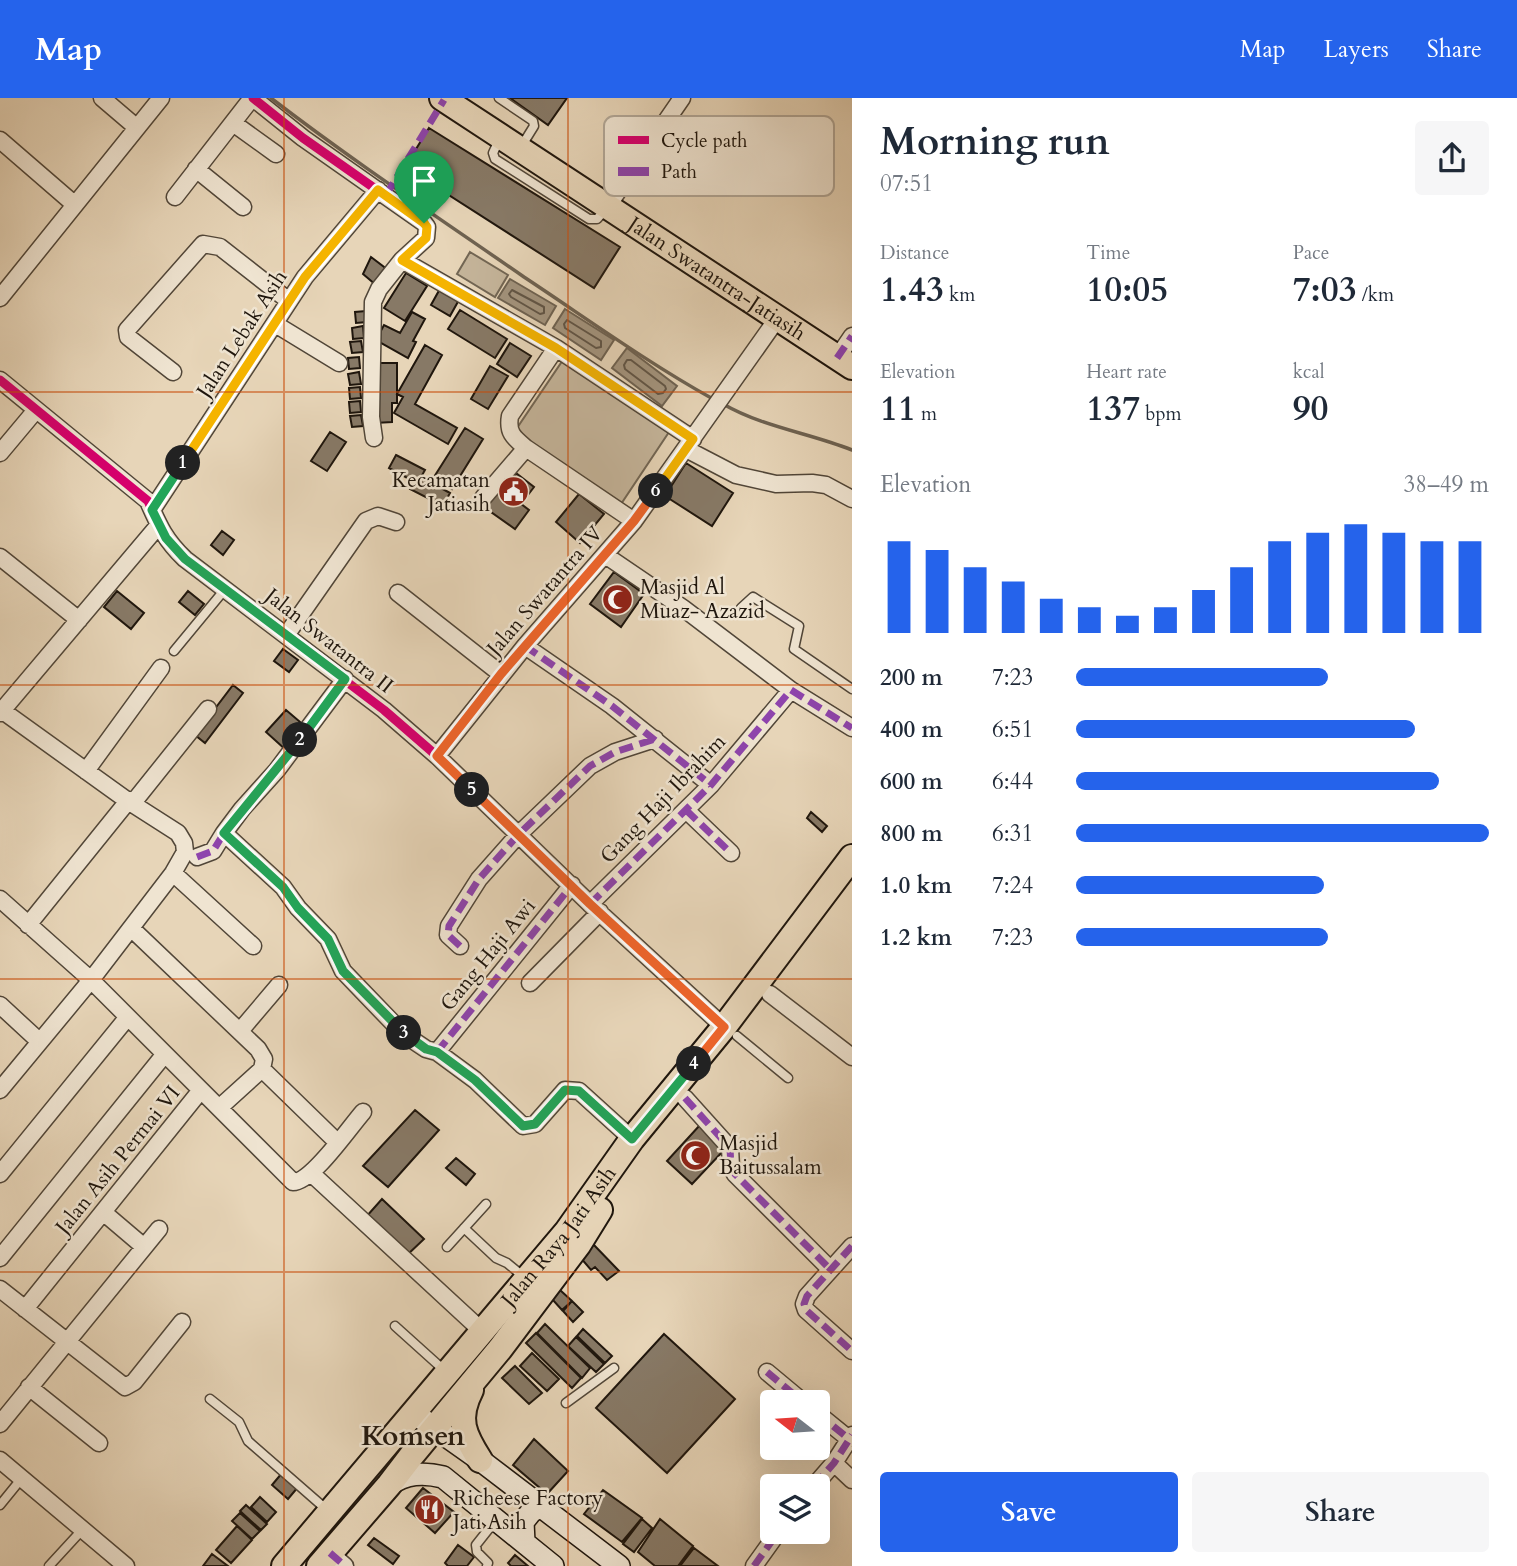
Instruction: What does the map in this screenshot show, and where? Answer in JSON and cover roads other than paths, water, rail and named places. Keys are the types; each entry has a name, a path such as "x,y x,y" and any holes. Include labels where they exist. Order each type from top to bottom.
{"main road":[{"name":"Jalan Swatantra-Jatiasih","path":"444,99 845,362"},
{"name":"Jalan Raya Jati Asih","path":"331,1562 579,1244 625,1173 685,1098 852,857"},
{"name":"Jalan Raya Jati Asih","path":"284,1566 567,1231 632,1139 730,1032 770,994 852,883"},
{"path":"480,1460 467,1440 462,1420 466,1401 481,1371"},
{"path":"413,1412 619,1566"},
{"path":"386,1444 392,1440 403,1442 409,1459"},
{"path":"390,1485 399,1479 417,1475 443,1477 553,1566"},
{"path":"524,1542 523,1522 540,1506"}],"street":[{"path":"102,98 136,127"},
{"path":"0,298 160,98"},
{"path":"175,197 252,98 427,227 426,238 402,260 379,289 373,302 371,417 374,438"},
{"path":"670,116 682,98"},
{"path":"233,123 276,154"},
{"path":"2,146 74,204"},
{"path":"196,169 243,207"},
{"name":"Jalan Lebak Asih","path":"152,510 305,277 378,190"},
{"path":"607,207 615,196"},
{"path":"173,372 128,337 127,330 203,244 220,247 289,302"},
{"path":"402,260 556,348 736,475 775,484 826,485 852,499"},
{"name":"Jalan Swatantra IV","path":"437,756 501,674 634,521 777,319"},
{"path":"275,324 339,363"},
{"path":"845,362 852,337"},
{"name":"Jalan Swatantra IV","path":"556,348 510,416 508,426 511,435 634,521"},
{"name":"Jalan Swatantra II","path":"0,380 148,501 158,526 172,547 185,559 345,679 437,756 595,908 730,1032"},
{"path":"0,453 36,410"},
{"path":"483,498 526,448"},
{"path":"286,634 366,521 378,516 396,522"},
{"path":"0,1090 91,980 173,873 185,852 184,843 178,834 1,711 158,526"},
{"path":"606,555 683,608 791,690 852,728"},
{"path":"0,557 79,620"},
{"path":"398,593 501,674"},
{"path":"525,646 655,738 711,785"},
{"path":"86,771 161,668"},
{"path":"197,857 213,851 242,809 277,769 345,679"},
{"name":"Gang Haji Ibrahim","path":"530,984 595,908 711,785 791,690"},
{"path":"28,925 128,801 136,799 208,709"},
{"path":"460,946 448,935 449,926 480,879 519,835 590,766 615,752 655,738"},
{"path":"686,810 731,853"},
{"path":"224,833 283,887 298,908 328,939 343,971 394,1024 426,1049 437,1052 475,1080 523,1126 535,1124 565,1090 579,1091 632,1139"},
{"path":"173,873 253,946"},
{"name":"Gang Haji Awi","path":"437,1052 572,885"},
{"path":"0,899 91,980 201,1090"},
{"path":"131,928 240,1031 264,1059 262,1069 219,1108"},
{"path":"240,1031 279,985"},
{"path":"770,994 852,1057"},
{"path":"0,1005 40,1041"},
{"path":"0,1174 127,1018"},
{"path":"0,1258 164,1055"},
{"path":"262,1069 337,1142"},
{"name":"Jalan Asih Permai VI","path":"25,1309 201,1090 293,1182 312,1173"},
{"path":"685,1098 730,1148 731,1167 735,1174 830,1269"},
{"path":"363,1112 312,1173 482,1331"},
{"path":"103,1212 143,1246"},
{"path":"0,1424 159,1229"},
{"path":"852,1246 807,1296 804,1304 806,1310 852,1350"},
{"path":"1,1292 125,1387 134,1382 182,1322"},
{"path":"767,1372 789,1390"},
{"path":"29,1387 99,1443"},
{"path":"824,1474 851,1439 830,1423"},
{"path":"0,1460 126,1566"},
{"path":"834,1462 852,1480"},
{"path":"754,1566 770,1544"}],"lane":[{"path":"501,98 534,123 510,143"},
{"path":"174,651 226,588"},
{"path":"741,608 749,598 755,597 799,626 794,649 852,688"},
{"path":"730,1032 788,1078"},
{"path":"447,1247 486,1203"},
{"path":"464,1228 496,1258 507,1263 525,1278"},
{"path":"395,1326 447,1372"},
{"path":"566,1403 614,1368"},
{"path":"210,1399 239,1422 248,1441 329,1512"},
{"path":"0,1505 22,1478"},
{"path":"487,1566 488,1563 477,1552 476,1545 497,1519"},
{"path":"49,1566 83,1529"}],"water":[{"path":"510,279 556,306 545,325 498,298"},
{"path":"565,309 614,340 601,360 553,328"},
{"path":"627,348 677,386 662,406 612,368"}],"waterway":[{"path":"271,98 524,277 713,399"},
{"path":"723,404 770,424 852,450"}],"place":[{"name":"Kecamatan Jatiasih","path":"513,492"},
{"name":"Masjid Al Muaz- Azazid","path":"617,599"},
{"name":"Masjid Baitussalam","path":"696,1155"},
{"name":"Richeese Factory Jati Asih","path":"430,1510"}],"district":[{"name":"Komsen","path":"413,1436"}]}
